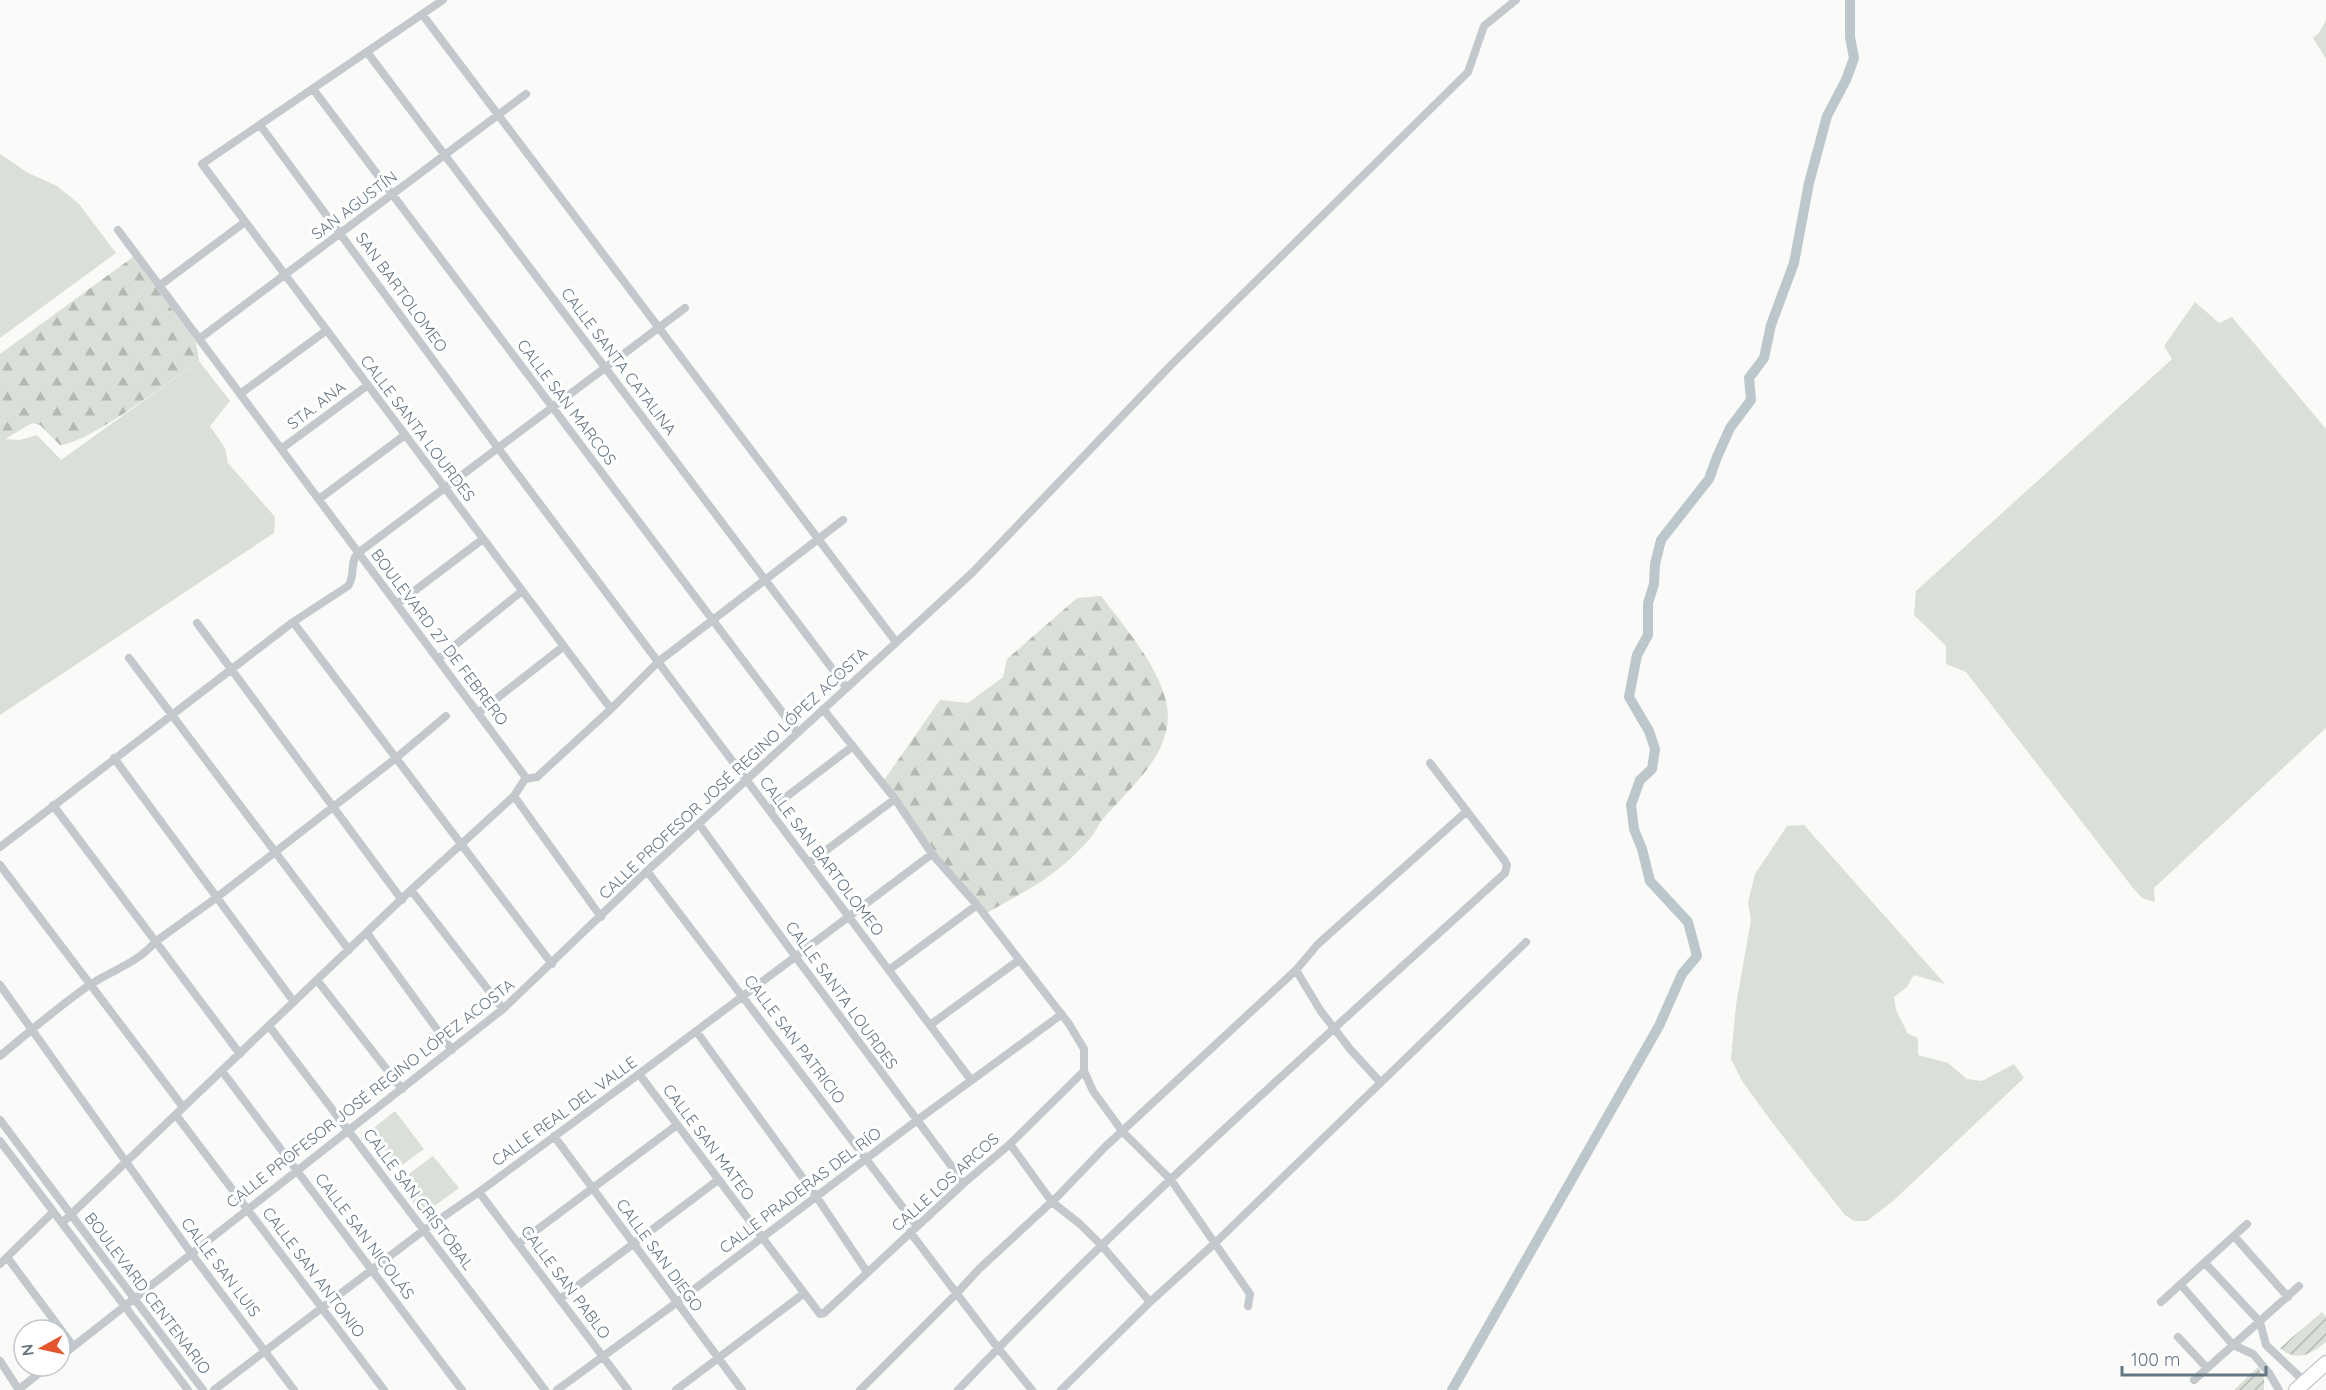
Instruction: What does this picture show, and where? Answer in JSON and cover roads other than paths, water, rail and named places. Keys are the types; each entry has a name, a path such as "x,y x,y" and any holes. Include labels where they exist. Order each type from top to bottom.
{"main road":[{"path":"2300,1386 2326,1363"}],"street":[{"path":"260,125 443,0"},
{"name":"CALLE PROFESOR JOSÉ REGINO LÓPEZ ACOSTA","path":"73,1346 503,1009 647,871 972,573 1171,365 1468,72 1484,26 1516,0"},
{"path":"422,14 896,642"},
{"name":"CALLE SANTA CATALINA","path":"367,52 846,687"},
{"name":"CALLE SAN MARCOS","path":"314,88 797,732"},
{"name":"SAN AGUSTÍN","path":"199,339 526,94"},
{"name":"CALLE SANTA LOURDES","path":"260,125 202,164 611,709"},
{"name":"SAN BARTOLOMEO","path":"260,125 498,448"},
{"path":"159,286 245,222"},
{"name":"BOULEVARD 27 DE FEBRERO","path":"118,230 525,779"},
{"path":"0,847 293,621 348,586 352,581 353,559 358,553 685,308"},
{"path":"240,394 327,330"},
{"name":"STA. ANA","path":"281,449 368,385"},
{"path":"319,499 405,435"},
{"name":"CALLE SAN BARTOLOMEO","path":"498,448 971,1080"},
{"path":"62,1224 411,890 514,796 525,779 537,777 658,662 843,520"},
{"path":"397,604 483,539"},
{"path":"438,659 522,591"},
{"path":"293,621 552,964"},
{"path":"197,623 402,900"},
{"path":"478,713 564,646"},
{"path":"129,658 349,950"},
{"path":"824,709 895,799 932,854 977,905 1062,1014 1084,1049 1084,1071 1093,1091 1122,1131 1171,1180 1250,1294 1248,1306"},
{"path":"0,1056 90,985 149,949 154,942 216,898 396,758 446,716"},
{"path":"769,810 853,746"},
{"path":"114,759 294,1002"},
{"path":"958,1390 998,1348 1171,1180 1505,873 1507,865 1505,861 1430,763"},
{"path":"514,796 601,917"},
{"path":"809,863 895,799"},
{"path":"53,805 240,1054"},
{"path":"860,1390 979,1269 1052,1202 1122,1131 1296,970 1318,944 1467,811"},
{"name":"CALLE SANTA LOURDES","path":"699,824 964,1183"},
{"name":"CALLE REAL DEL VALLE","path":"214,1390 424,1230 639,1074 932,854"},
{"path":"0,865 183,1107"},
{"name":"CALLE SAN PATRICIO","path":"647,871 866,1159 956,1294 1032,1390"},
{"path":"411,890 503,1009"},
{"path":"889,970 977,905"},
{"path":"367,933 452,1050"},
{"path":"1061,1390 1526,942"},
{"path":"930,1025 1019,960"},
{"path":"1296,970 1318,1007 1350,1049 1380,1082"},
{"path":"317,980 402,1089"},
{"name":"CALLE SAN LUIS","path":"0,985 191,1253 294,1390"},
{"name":"CALLE PRADERAS DEL RÍO","path":"557,1390 1062,1014"},
{"name":"CALLE SAN CRISTÓBAL","path":"269,1026 545,1390"},
{"path":"696,1031 816,1196 867,1272"},
{"name":"CALLE SAN NICOLÁS","path":"222,1071 462,1390"},
{"name":"CALLE LOS ARCOS","path":"822,1313 1010,1144 1084,1071"},
{"name":"CALLE SAN MATEO","path":"639,1074 803,1294 822,1313"},
{"name":"CALLE SAN ANTONIO","path":"176,1115 384,1390"},
{"name":"BOULEVARD CENTENARIO","path":"0,1119 203,1390"},
{"path":"518,1244 677,1125"},
{"name":"CALLE SAN DIEGO","path":"554,1136 742,1390"},
{"name":"BOULEVARD CENTENARIO","path":"0,1141 188,1390"},
{"path":"1010,1144 1052,1202 1102,1247 1150,1302"},
{"path":"560,1299 718,1180"},
{"name":"CALLE SAN PABLO","path":"479,1192 628,1390"},
{"path":"53,1212 3,1260 73,1346"},
{"path":"2161,1302 2247,1224"},
{"path":"2234,1236 2288,1296"},
{"path":"2205,1263 2260,1322 2266,1345 2300,1386"},
{"path":"2181,1285 2233,1345 2253,1354 2269,1373 2279,1390"},
{"path":"2194,1380 2299,1286"},
{"path":"676,1390 803,1294"},
{"path":"2178,1337 2207,1368"},
{"path":"0,1361 18,1390 33,1378"}],"waterway":[{"path":"1452,1390 1659,1026 1682,974 1697,956 1688,922 1650,881 1634,829 1631,805 1640,780 1652,769 1655,749 1649,731 1629,697 1637,655 1648,635 1648,603 1654,584 1655,564 1661,540 1709,479 1730,428 1751,400 1749,378 1764,358 1771,325 1794,263 1809,183 1827,116 1846,80 1854,58 1850,37 1850,0"}]}
